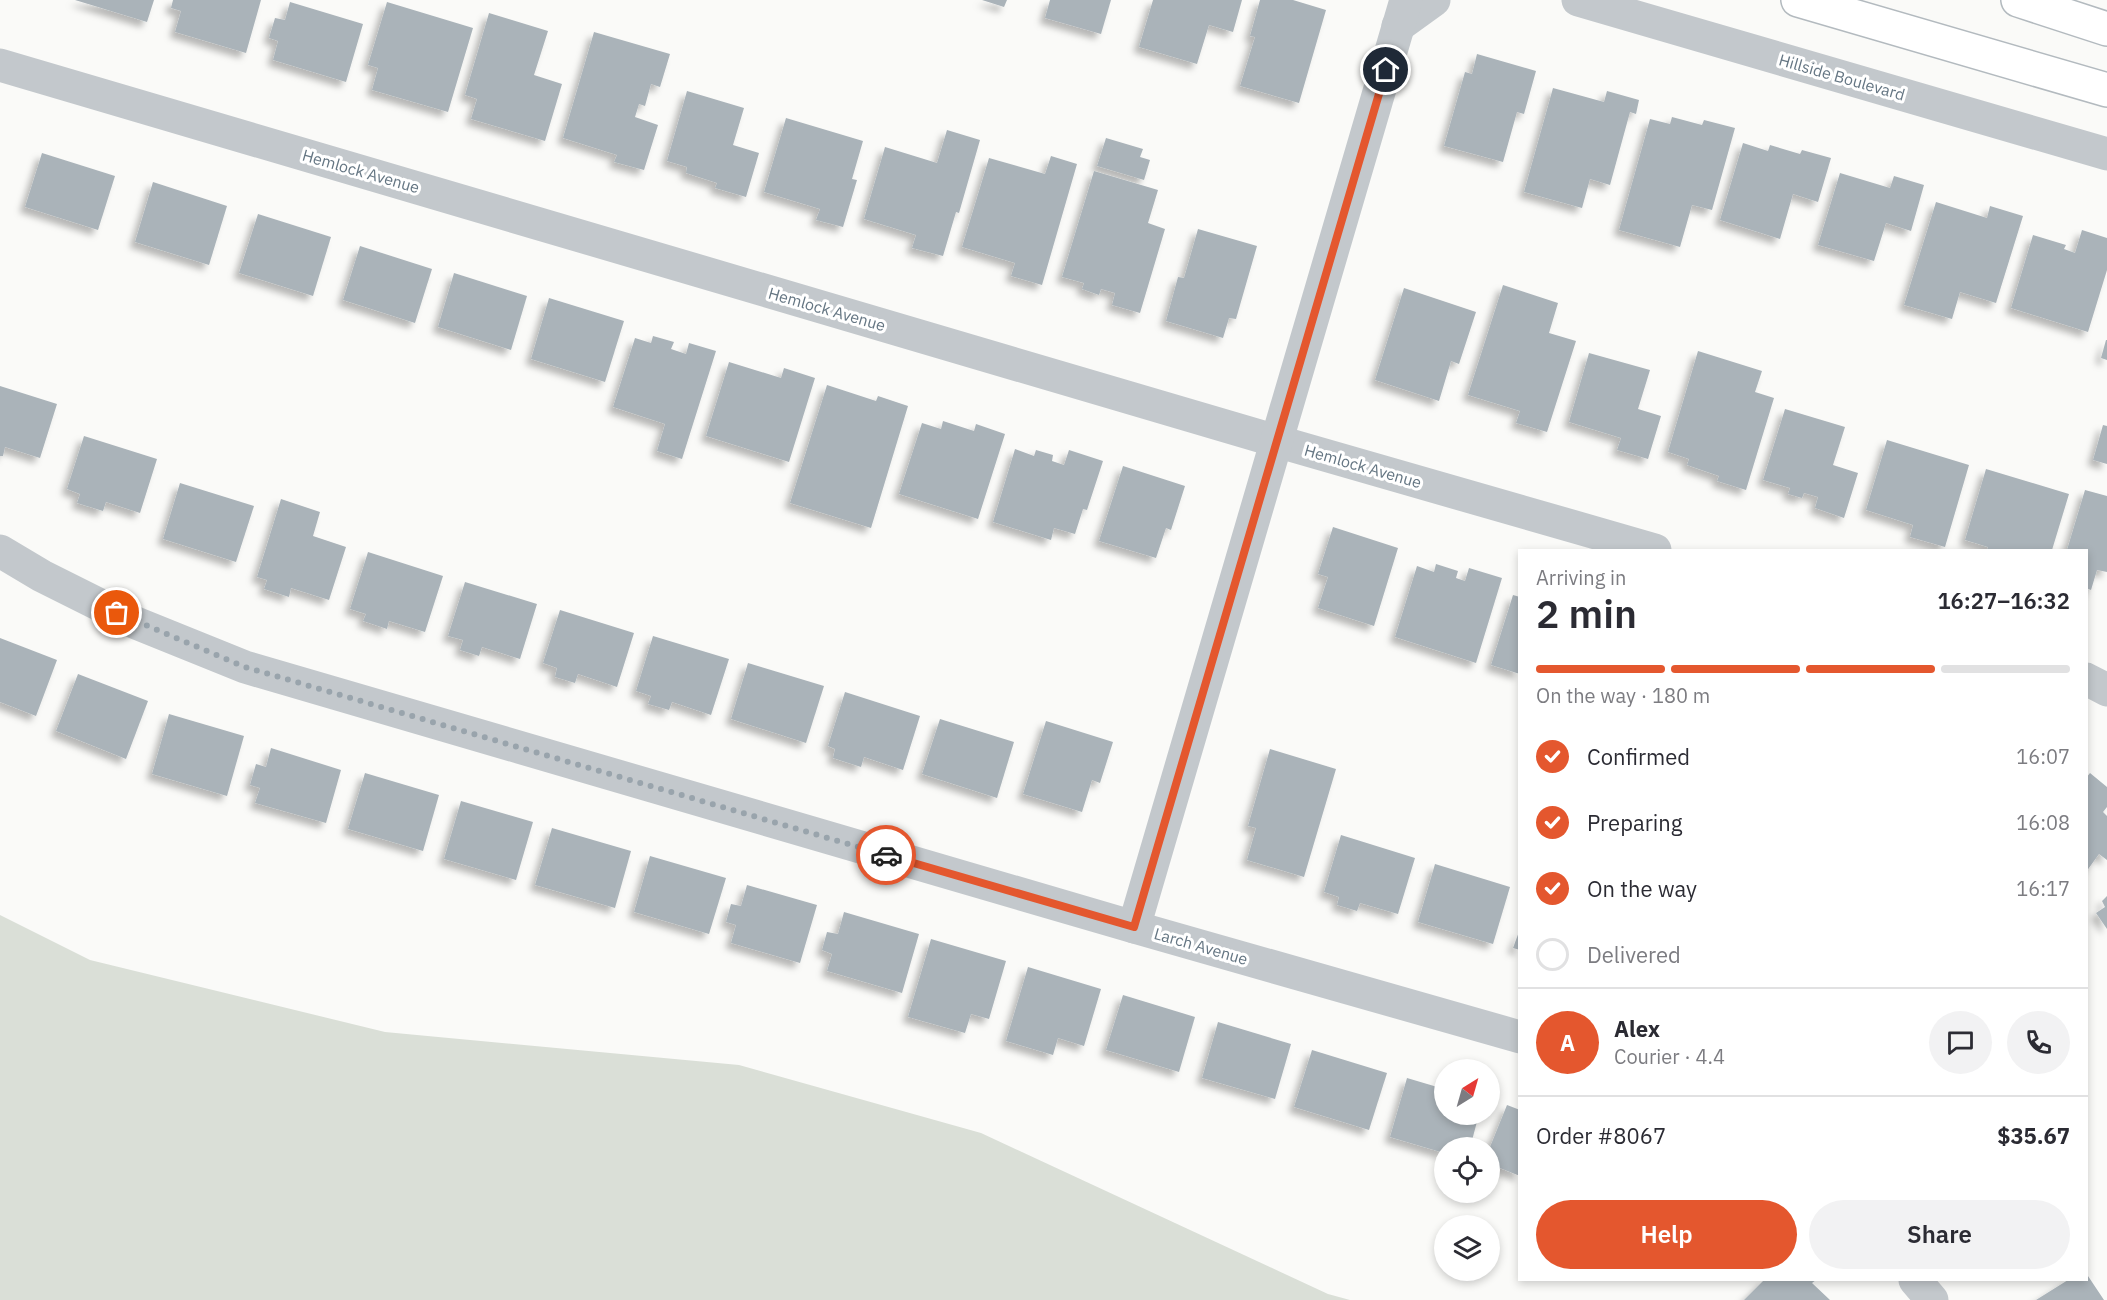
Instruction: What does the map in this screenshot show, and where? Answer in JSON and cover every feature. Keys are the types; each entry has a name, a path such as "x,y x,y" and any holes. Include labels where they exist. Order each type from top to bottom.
{"main road":[{"path":"1798,0 2107,90"},
{"path":"2018,0 2107,29"}],"street":[{"path":"1134,927 1276,441 1398,9 1434,0"},
{"name":"Hillside Boulevard","path":"1578,0 2107,154"},
{"name":"Hemlock Avenue","path":"0,65 1276,441 1652,549"},
{"name":"Larch Avenue","path":"0,551 42,576 136,623 245,667 1134,927 1518,1036"},
{"path":"2088,680 2107,690"},
{"path":"1916,1281 1932,1300"}],"shaded area":[{"path":"0,915 90,960 385,1032 739,1065 981,1133 1328,1294 1350,1300 0,1300"}],"building":[{"path":"75,0 154,0 147,22"},
{"path":"173,0 261,0 246,53 175,32 181,11 171,8"},
{"path":"982,0 1007,0 1004,7"},
{"path":"1050,0 1111,0 1101,34 1045,18"},
{"path":"1153,0 1242,0 1233,32 1209,25 1197,64 1139,47"},
{"path":"1260,0 1293,0 1326,10 1299,103 1240,86 1255,37 1250,36"},
{"path":"290,2 363,24 346,82 273,60 278,41 269,38 275,18 285,20"},
{"path":"387,2 473,28 448,112 372,90 378,68 368,65"},
{"path":"489,13 548,31 534,75 562,84 545,141 471,119 477,99 465,95"},
{"path":"594,32 670,54 660,87 651,84 645,106 639,104 635,117 658,125 644,170 614,162 617,155 563,138"},
{"path":"1477,54 1536,71 1524,114 1517,112 1503,162 1444,146 1465,72 1472,74"},
{"path":"1553,88 1604,102 1607,91 1639,100 1636,114 1630,112 1610,185 1590,179 1582,208 1524,192"},
{"path":"687,91 744,108 733,145 759,153 746,197 715,188 717,183 686,173 687,167 667,161"},
{"path":"1672,117 1702,125 1704,120 1735,128 1712,210 1692,205 1680,247 1619,230 1650,119 1670,124"},
{"path":"786,118 863,141 852,179 857,180 843,227 816,220 820,209 764,192"},
{"path":"947,130 980,140 959,213 956,212 943,256 912,248 916,235 864,219 885,147 937,163"},
{"path":"1106,138 1143,149 1140,157 1150,160 1144,180 1097,166"},
{"path":"1743,143 1768,151 1770,145 1800,154 1802,150 1831,158 1818,202 1793,194 1780,239 1720,220"},
{"path":"42,153 115,176 98,230 25,207"},
{"path":"1051,156 1077,164 1042,285 1011,276 1015,263 962,247 989,158 1045,174"},
{"path":"1094,171 1158,190 1148,223 1165,229 1140,313 1112,305 1115,293 1101,289 1099,295 1082,289 1084,283 1062,277"},
{"path":"1840,173 1890,188 1894,176 1924,185 1911,231 1886,223 1874,261 1818,245"},
{"path":"153,182 227,206 209,265 135,242"},
{"path":"1936,202 1987,218 1990,206 2023,216 1996,303 1960,292 1952,319 1904,305"},
{"path":"258,214 331,237 313,296 239,273"},
{"path":"1198,229 1257,246 1236,319 1229,318 1223,338 1166,321 1178,277 1184,278"},
{"path":"2082,230 2107,238 2107,270 2088,332 2011,308 2033,235 2066,245 2064,249 2075,253"},
{"path":"360,246 432,269 415,323 343,300"},
{"path":"454,273 527,296 511,350 438,327"},
{"path":"1503,285 1558,303 1549,333 1576,341 1547,432 1516,423 1520,411 1468,395"},
{"path":"1404,288 1476,312 1459,364 1451,361 1439,401 1375,380"},
{"path":"549,298 624,321 605,382 531,359"},
{"path":"653,336 674,342 671,349 686,354 689,343 716,351 682,459 657,451 665,424 613,407 635,338 651,343"},
{"path":"2107,340 2107,360 2101,358"},
{"path":"1698,351 1762,371 1755,392 1774,398 1746,490 1717,481 1719,476 1687,465 1689,459 1668,452"},
{"path":"1589,353 1650,370 1638,409 1661,416 1648,459 1617,450 1621,438 1569,422"},
{"path":"729,362 781,378 784,368 815,378 789,462 706,436"},
{"path":"827,385 876,401 878,396 908,406 871,528 790,503"},
{"path":"0,386 57,404 40,458 5,447 3,456 0,456"},
{"path":"1785,409 1845,427 1833,465 1858,473 1844,518 1815,508 1818,497 1804,493 1802,498 1788,494 1790,488 1763,480"},
{"path":"943,421 974,431 976,424 1005,434 978,519 899,494 922,423 941,429"},
{"path":"2103,425 2107,426 2107,464 2093,460"},
{"path":"84,436 157,459 140,513 106,502 103,511 77,503 80,494 67,489"},
{"path":"1887,440 1969,465 1945,547 1910,537 1913,525 1866,510"},
{"path":"1015,449 1034,456 1036,450 1053,455 1052,461 1064,465 1069,450 1103,461 1087,510 1083,509 1075,534 1054,528 1051,540 993,522"},
{"path":"1123,466 1185,486 1171,530 1166,528 1156,558 1099,541"},
{"path":"1986,469 2069,494 2052,549 1987,549 1988,547 1965,540"},
{"path":"180,483 254,506 236,562 163,539"},
{"path":"2085,490 2107,496 2107,572 2097,570 2091,590 2088,589 2088,549 2067,549"},
{"path":"281,499 320,512 313,536 346,547 329,600 291,588 289,597 264,589 267,580 257,577"},
{"path":"1333,527 1398,548 1374,626 1318,608 1328,577 1318,574"},
{"path":"368,552 443,576 425,632 389,621 387,629 363,621 366,614 350,609"},
{"path":"1436,564 1458,571 1456,578 1465,581 1469,568 1502,578 1476,663 1395,637 1417,566 1434,572"},
{"path":"465,582 537,604 520,659 482,647 479,656 460,650 463,640 448,636"},
{"path":"1513,595 1518,596 1518,673 1491,665"},
{"path":"560,610 634,633 617,687 578,674 575,683 555,677 557,668 543,663"},
{"path":"653,636 729,659 711,715 672,702 669,710 648,704 651,696 636,691"},
{"path":"0,638 57,660 36,716 0,702"},
{"path":"748,663 824,686 806,743 731,719"},
{"path":"78,674 148,701 126,759 56,731"},
{"path":"845,692 920,716 903,770 864,757 861,767 833,758 835,749 828,746"},
{"path":"169,714 244,736 227,796 152,774"},
{"path":"940,719 1014,742 997,798 922,774"},
{"path":"1046,721 1113,742 1100,783 1092,780 1082,812 1023,794"},
{"path":"271,748 341,770 326,823 255,803 260,788 250,785 256,764 266,767"},
{"path":"1270,749 1336,769 1304,877 1247,860 1256,828 1248,826"},
{"path":"365,773 439,795 423,851 348,829"},
{"path":"2090,773 2107,787 2107,807 2103,812 2107,816 2107,860 2099,854 2088,869 2088,776"},
{"path":"461,801 533,822 516,880 444,859"},
{"path":"552,828 631,851 615,908 535,885"},
{"path":"1341,835 1415,858 1398,914 1360,903 1357,911 1337,905 1339,897 1324,892"},
{"path":"650,856 726,878 709,934 634,912"},
{"path":"1435,864 1510,887 1493,944 1418,922"},
{"path":"747,885 817,905 800,963 731,943 736,925 726,922 731,904 741,906"},
{"path":"2107,896 2107,929 2096,913 2105,907 2102,901"},
{"path":"844,912 919,934 902,993 827,971 832,954 822,950 827,932 838,934"},
{"path":"1518,934 1518,949 1513,948"},
{"path":"931,939 1006,961 989,1019 971,1014 965,1033 908,1017"},
{"path":"1028,967 1101,989 1084,1046 1058,1038 1053,1055 1006,1041"},
{"path":"1123,995 1195,1017 1179,1072 1106,1050"},
{"path":"1218,1022 1291,1044 1275,1099 1202,1078"},
{"path":"1312,1050 1387,1073 1369,1130 1294,1107"},
{"path":"1407,1078 1434,1086 1434,1125 1476,1125 1473,1137 1434,1137 1434,1150 1390,1137"},
{"path":"1507,1105 1518,1109 1518,1175 1500,1168 1500,1137 1494,1137"},
{"path":"2088,1276 2104,1300 2036,1300 2066,1281 2088,1281"},
{"path":"1763,1281 1815,1281 1812,1283 1830,1300 1744,1300"}],"way so far":[{"path":"117,613 136,623 245,667 886,855"}],"route":[{"path":"886,855 1134,927 1386,70"}]}
